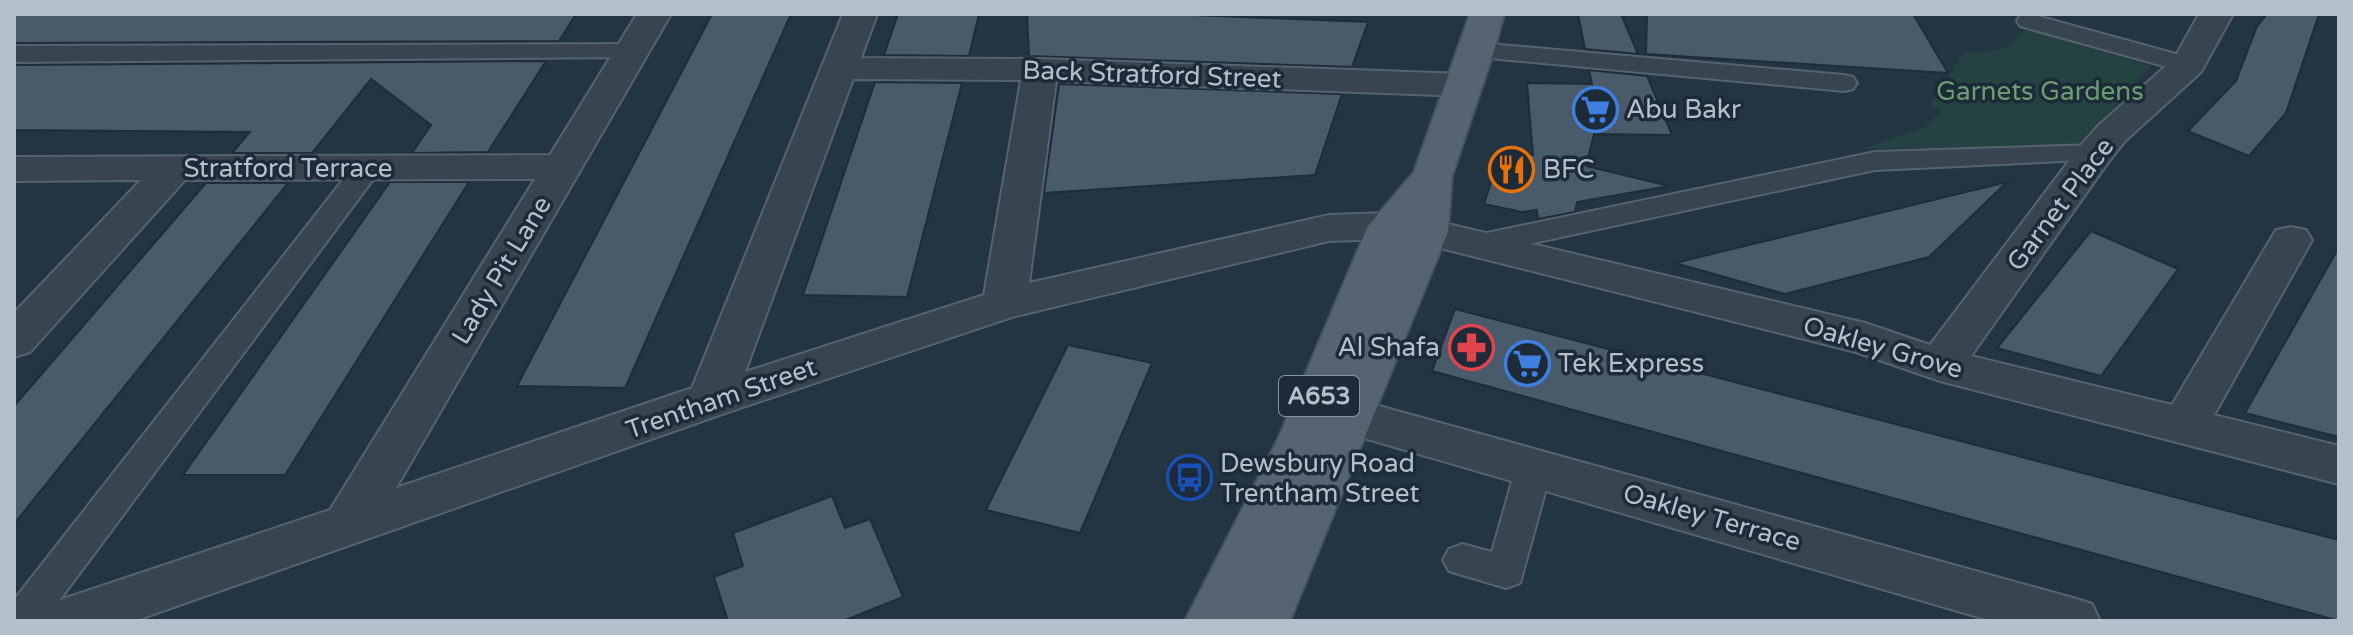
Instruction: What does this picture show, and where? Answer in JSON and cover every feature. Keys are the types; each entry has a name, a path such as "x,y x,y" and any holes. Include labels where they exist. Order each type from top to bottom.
{"main road":[{"name":"A653","path":"1212,621 1408,229 1432,176 1477,51 1487,14"},
{"name":"A653","path":"1263,621 1350,416 1408,229"}],"street":[{"name":"Lady Pit Lane","path":"347,526 654,14"},
{"path":"711,400 860,14"},
{"name":"Garnet Place","path":"1940,365 2095,153 2112,133 2189,65 2216,14"},
{"name":"Back Stratford Street","path":"839,68 1040,70 1465,85"},
{"path":"1004,304 1040,70"},
{"name":"Stratford Terrace","path":"14,169 562,167"},
{"path":"14,341 175,168"},
{"name":"Trentham Street","path":"67,621 711,400 1004,304 1329,228 1408,229"},
{"name":"Oakley Grove","path":"1408,229 1482,244 1865,339 1940,365 2339,465"},
{"path":"2184,426 2291,240"},
{"name":"Oakley Terrace","path":"1350,416 2073,621"}],"lane":[{"path":"2029,21 2189,65"},
{"path":"1477,51 1844,83"},
{"path":"14,54 631,52"},
{"path":"1482,244 1875,161 2095,153"},
{"path":"21,621 367,168"},
{"path":"1462,560 1506,572 1534,467"}],"green space":[{"name":"Garnets Gardens","path":"2025,29 2151,66 2088,146 1861,149 1924,128 1943,110 1930,105 1963,54 2005,49"}],"building":[{"path":"14,14 576,14 559,41 14,43"},
{"path":"712,14 791,14 625,388 517,386"},
{"path":"898,14 979,14 969,56 884,55"},
{"path":"1027,14 1167,14 1368,22 1352,67 1029,56"},
{"path":"1578,14 1621,14 1638,54 1585,49"},
{"path":"1647,14 1913,14 1948,73 1646,54"},
{"path":"2267,14 2319,14 2286,113 2249,156 2188,131 2236,81 2257,26"},
{"path":"546,61 488,152 412,153 431,125 371,79 312,153 232,153 250,132 14,130 14,65"},
{"path":"1589,70 1647,76 1672,135 1594,134 1586,166 1669,186 1577,202 1575,212 1538,219 1537,210 1522,212 1484,204 1502,148 1533,155 1527,83 1592,84"},
{"path":"875,82 962,83 907,297 803,295"},
{"path":"1059,84 1342,94 1315,175 1044,193"},
{"path":"390,182 469,182 285,475 183,475"},
{"path":"2007,182 1929,257 1785,294 1675,263"},
{"path":"206,183 288,183 14,524 14,406"},
{"path":"2091,231 2178,269 2101,376 1997,348"},
{"path":"2339,247 2339,437 2245,413"},
{"path":"1455,309 2339,540 2339,621 1432,371"},
{"path":"1068,345 1152,363 1080,533 986,510"},
{"path":"832,496 845,528 870,519 903,597 843,621 728,621 714,577 743,566 733,533"}],"place":[{"name":"Abu Bakr","path":"1595,109"},
{"name":"BFC","path":"1512,169"},
{"name":"Al Shafa","path":"1471,347"},
{"name":"Tek Express","path":"1527,363"},
{"name":"Dewsbury Road Trentham Street","path":"1189,478"}]}
